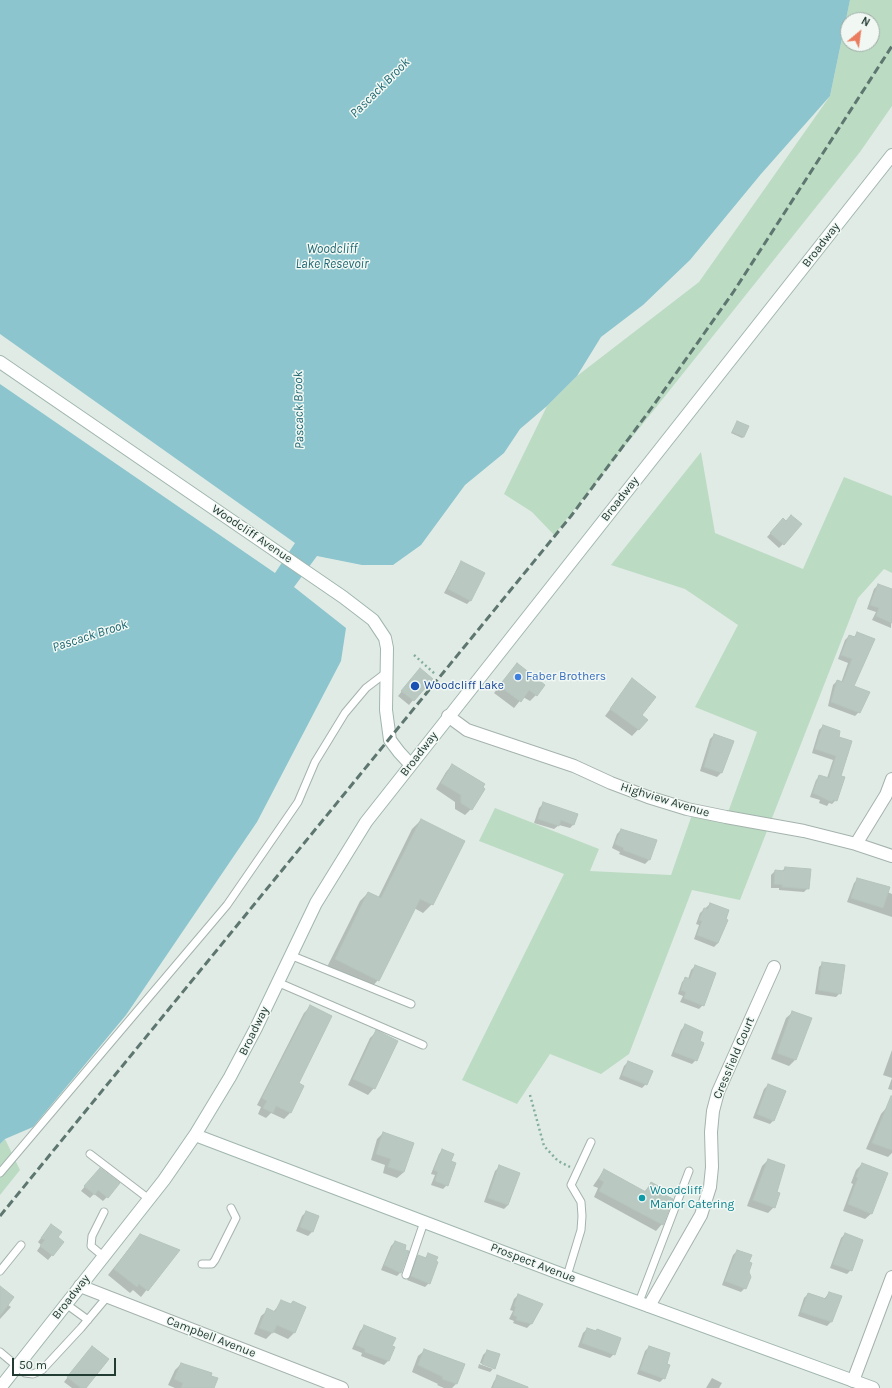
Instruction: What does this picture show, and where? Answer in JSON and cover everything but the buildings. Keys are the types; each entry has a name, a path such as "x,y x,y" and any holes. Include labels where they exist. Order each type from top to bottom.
{"street":[{"name":"Broadway","path":"0,1388 149,1199 195,1135 256,1028 316,904 340,862 366,822 410,764 892,155"},
{"name":"Woodcliff Avenue","path":"0,362 361,610 381,630 388,648 386,710 387,726 390,740 410,764"},
{"name":"Highview Avenue","path":"448,716 467,730 574,766 611,783 648,797 687,809 804,831 856,844 892,856"},
{"path":"856,844 886,795 892,779"},
{"name":"Cressfield Court","path":"644,1304 701,1215 710,1187 712,1167 711,1132 713,1111 718,1092 774,966"},
{"name":"Prospect Avenue","path":"195,1135 567,1276 873,1388"},
{"path":"853,1381 892,1277"},
{"name":"Campbell Avenue","path":"80,1286 342,1388"}],"lane":[{"path":"0,1173 227,905 298,802 315,762 345,713 366,688 388,672"},
{"path":"290,955 411,1004"},
{"path":"277,982 424,1045"},
{"path":"567,1276 581,1230 581,1202 571,1185 591,1142"},
{"path":"90,1154 149,1199"},
{"path":"644,1304 689,1171"},
{"path":"202,1264 212,1264 215,1260 236,1218 231,1208"},
{"path":"104,1212 92,1236 91,1246 104,1256"},
{"path":"406,1276 424,1222"},
{"path":"0,1271 21,1245"},
{"path":"0,1352 25,1373 33,1374 42,1370 107,1297"},
{"path":"66,1304 88,1320"}],"path":[{"path":"414,656 435,674"},
{"path":"530,1094 544,1146 558,1161 577,1171"}],"green space":[{"path":"850,0 892,0 892,106 860,152 554,535 532,512 504,494 547,406 577,376 699,282 830,96 840,48 840,52 880,52 880,12 848,12"},
{"path":"701,452 715,533 803,569 844,477 892,496 892,573 884,569 858,598 740,900 692,890 629,1054 601,1074 550,1054 517,1104 462,1080 564,874 479,841 495,808 599,849 590,871 671,875 695,806 726,818 757,732 695,707 738,625 685,589 611,565"},
{"path":"5,1139 20,1170 0,1195 0,1144"}],"water":[{"name":"Woodcliff Lake Resevoir","path":"0,0 850,0 848,12 840,12 840,48 830,96 761,174 690,260 643,305 601,337 577,376 547,406 520,429 504,453 465,485 421,545 393,565 362,565 317,556 294,587 346,628 341,661 257,822 126,1015 33,1127 5,1139 0,1144 0,384 275,573 295,543 0,334"}],"railway":[{"path":"0,1216 571,516 653,406 734,291 892,46"}],"place":[{"name":"Faber Brothers","path":"518,677"},
{"name":"Woodcliff Lake","path":"415,686"},
{"name":"Woodcliff Manor Catering","path":"642,1198"}],"water label":[{"name":"Pascack Brook","path":"380,88"},
{"name":"Pascack Brook","path":"299,410"},
{"name":"Pascack Brook","path":"90,636"}]}
